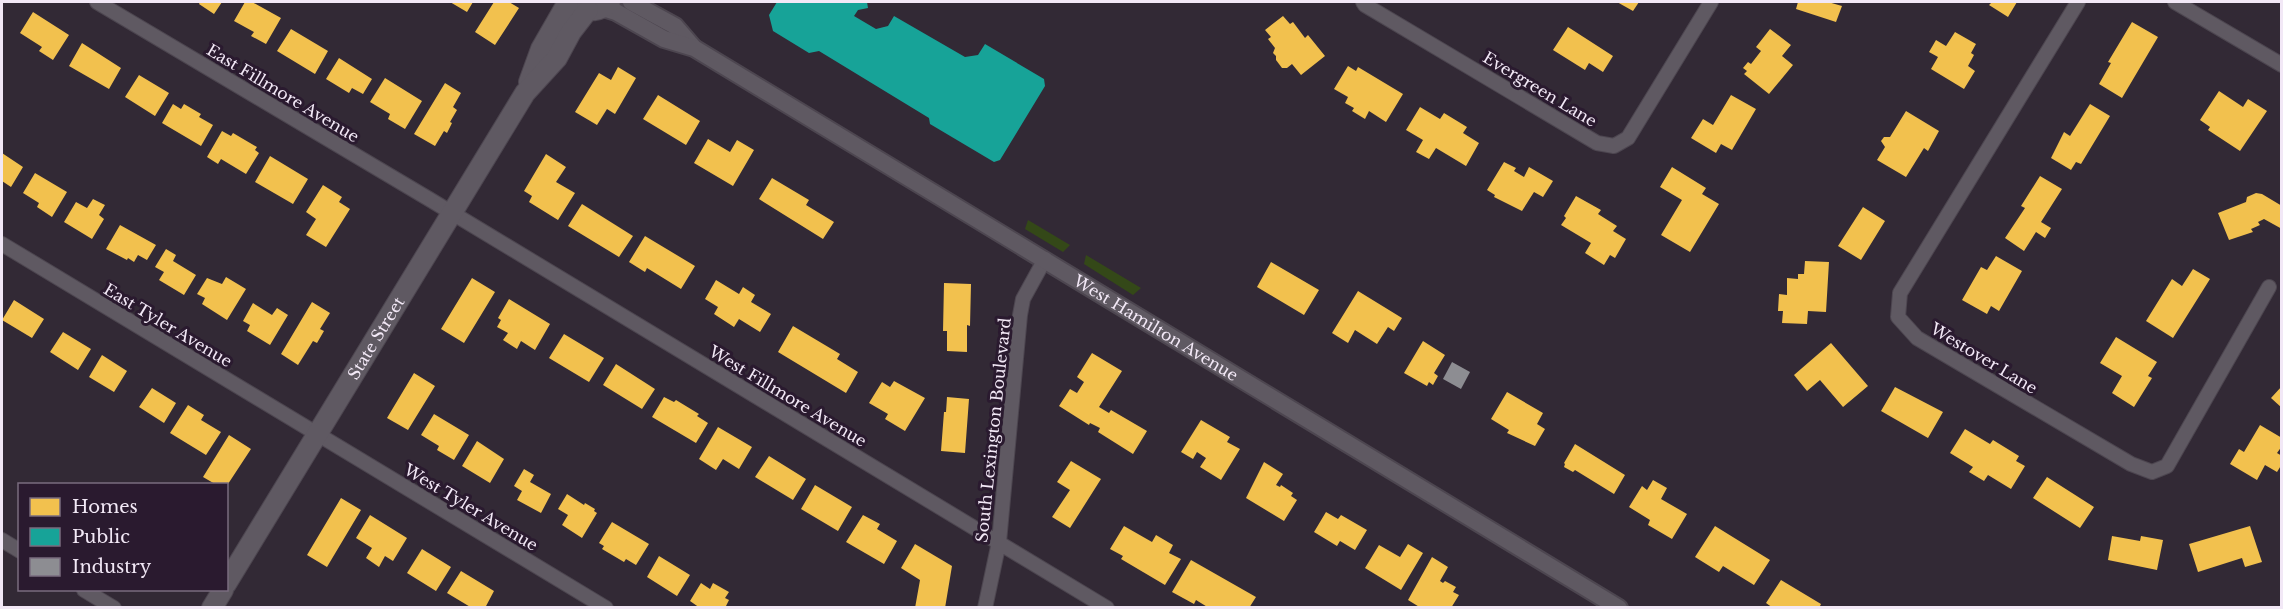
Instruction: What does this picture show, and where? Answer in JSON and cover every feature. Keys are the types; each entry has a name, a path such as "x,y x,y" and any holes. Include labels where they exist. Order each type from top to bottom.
{"main road":[{"name":"State Street","path":"525,93 541,49 568,2"},
{"name":"State Street","path":"228,581 525,93 557,58 571,32 594,5"},
{"path":"212,608 222,591"}],"street":[{"name":"East Fillmore Avenue","path":"97,2 452,213"},
{"name":"West Hamilton Avenue","path":"631,2 675,26 694,48"},
{"name":"Evergreen Lane","path":"1363,2 1598,143 1614,146 1628,138 1711,2"},
{"name":"Westover Lane","path":"2078,2 1900,293 1898,317 1917,338 2130,464 2152,472 2167,465 2269,287"},
{"path":"2175,2 2282,65"},
{"name":"West Hamilton Avenue","path":"594,5 616,12 664,39 694,48 1619,608"},
{"name":"West Fillmore Avenue","path":"452,213 1107,608"},
{"name":"East Tyler Avenue","path":"2,244 318,434"},
{"name":"South Lexington Boulevard","path":"985,608 999,542 1020,315 1023,299 1045,259"},
{"name":"West Tyler Avenue","path":"318,434 606,608"},
{"path":"2,540 18,550"},
{"path":"86,591 114,608"}],"green space":[{"path":"1028,220 1070,245 1063,252 1025,229"},
{"path":"1086,255 1141,288 1133,295 1084,264"}],"building: Homes":[{"path":"200,2 222,2 214,14 199,4"},
{"path":"245,2 252,2 281,18 266,44 251,36 254,32 234,21"},
{"path":"450,2 473,2 467,12"},
{"path":"494,2 509,2 519,8 495,45 475,32"},
{"path":"1617,2 1639,2 1633,11"},
{"path":"1798,2 1828,2 1842,6 1836,22 1796,9"},
{"path":"1992,2 2017,2 2008,17 1989,5"},
{"path":"33,12 69,35 53,60 39,51 42,47 20,33"},
{"path":"1283,16 1290,24 1293,22 1305,38 1308,35 1325,56 1301,75 1292,64 1287,68 1282,68 1273,53 1275,48 1268,39 1271,37 1265,30"},
{"path":"2132,22 2158,37 2122,98 2099,84 2111,63 2108,62"},
{"path":"1568,27 1613,56 1603,72 1589,63 1585,70 1553,50"},
{"path":"291,29 328,51 315,74 277,51"},
{"path":"1770,29 1791,45 1782,56 1793,65 1769,94 1744,74 1747,71 1743,68 1748,62 1751,64 1761,51 1756,47"},
{"path":"1955,32 1976,44 1971,53 1974,55 1968,66 1975,71 1964,89 1931,69 1938,57 1929,52 1936,40 1946,46"},
{"path":"82,43 121,68 109,89 69,66"},
{"path":"339,58 372,79 363,94 352,88 349,93 326,79"},
{"path":"1348,66 1356,71 1358,67 1403,94 1386,122 1369,111 1365,119 1352,111 1354,108 1345,103 1348,97 1334,89"},
{"path":"618,67 636,78 615,114 607,109 597,125 575,112 599,73 611,80"},
{"path":"139,75 169,93 155,116 125,97"},
{"path":"385,78 422,101 405,129 388,119 390,114 370,102"},
{"path":"445,83 461,93 453,107 457,110 450,122 452,123 447,133 444,131 435,146 414,134"},
{"path":"2219,91 2243,107 2248,99 2267,111 2240,151 2208,130 2210,127 2200,120"},
{"path":"658,95 700,121 686,145 643,119"},
{"path":"1731,95 1756,109 1732,150 1721,144 1716,153 1691,138 1703,119 1713,125"},
{"path":"173,104 181,109 184,104 201,114 199,117 213,125 201,146 162,123"},
{"path":"2090,104 2110,116 2081,164 2076,162 2071,170 2051,158 2064,132 2070,136"},
{"path":"1420,107 1440,119 1444,113 1467,127 1463,133 1479,143 1466,166 1436,148 1429,159 1416,152 1423,140 1406,130"},
{"path":"1906,111 1939,131 1928,151 1924,148 1906,177 1877,160 1885,147 1881,141 1884,137 1890,137"},
{"path":"222,131 231,136 233,133 257,147 255,150 259,153 246,174 221,159 218,164 207,157"},
{"path":"708,139 730,152 737,140 754,150 733,186 694,163"},
{"path":"2,153 23,167 11,187 2,181"},
{"path":"546,154 566,167 556,182 575,193 558,220 529,202 532,196 524,191"},
{"path":"270,156 308,179 293,204 255,182"},
{"path":"1504,162 1516,168 1514,171 1524,177 1529,167 1553,181 1543,197 1534,192 1522,211 1494,197 1495,195 1487,190"},
{"path":"1672,167 1706,188 1702,194 1719,204 1690,252 1661,235 1682,200 1660,187"},
{"path":"35,173 67,192 52,217 37,207 39,203 23,193"},
{"path":"2040,176 2062,189 2041,222 2051,228 2045,238 2036,232 2024,251 2005,238 2025,208 2021,206"},
{"path":"772,178 809,200 806,205 834,222 823,239 759,199"},
{"path":"323,185 342,197 339,202 350,209 326,247 306,235 316,219 306,212"},
{"path":"2256,193 2282,206 2282,229 2264,219 2258,222 2260,225 2251,229 2253,232 2229,240 2218,213 2246,202 2247,197"},
{"path":"1576,196 1601,210 1598,214 1617,226 1613,231 1626,239 1615,258 1610,255 1604,265 1585,253 1591,243 1561,225"},
{"path":"93,199 105,205 99,215 104,219 92,239 64,222 76,202 87,208"},
{"path":"582,204 633,236 619,257 568,226"},
{"path":"1863,207 1885,221 1861,260 1838,246"},
{"path":"120,225 156,245 147,260 138,255 134,262 106,249"},
{"path":"645,236 695,266 681,289 647,268 645,272 629,262"},
{"path":"166,249 176,255 173,261 196,275 184,295 159,280 164,272 155,267"},
{"path":"1996,256 2022,271 1999,311 1991,306 1987,314 1962,300 1981,267 1987,270"},
{"path":"1805,261 1829,262 1826,312 1808,311 1807,324 1782,323 1783,311 1778,311 1779,294 1787,295 1787,278 1798,279 1798,274 1804,274"},
{"path":"1271,262 1319,290 1304,315 1257,287"},
{"path":"2193,269 2210,279 2173,338 2146,321 2172,279 2182,286"},
{"path":"226,277 246,289 227,320 202,304 205,298 197,294 207,278 222,284"},
{"path":"472,278 495,292 464,343 441,329"},
{"path":"716,280 739,294 743,287 755,295 751,302 771,314 760,332 739,319 734,327 714,314 718,307 705,299"},
{"path":"944,283 971,284 967,352 947,351 947,331 943,331"},
{"path":"1358,291 1402,318 1394,331 1388,327 1377,344 1355,330 1348,343 1332,333"},
{"path":"509,299 550,324 535,350 521,341 517,349 503,340 508,333 497,327 501,320 498,318"},
{"path":"14,300 44,319 32,338 2,320"},
{"path":"312,302 330,313 320,329 324,331 317,343 313,341 298,365 281,354"},
{"path":"253,303 272,315 277,308 288,315 270,345 247,331 250,325 243,321"},
{"path":"793,326 840,354 837,359 858,372 846,393 778,352"},
{"path":"63,332 91,349 78,370 50,352"},
{"path":"564,334 604,358 589,382 549,358"},
{"path":"2116,337 2157,362 2148,376 2152,378 2134,407 2112,393 2122,376 2100,363"},
{"path":"1423,341 1445,355 1434,373 1438,376 1433,385 1429,382 1427,386 1404,373"},
{"path":"1831,343 1868,386 1843,407 1820,380 1807,391 1794,375"},
{"path":"1092,353 1122,371 1099,407 1109,413 1111,410 1147,431 1133,454 1098,432 1100,428 1090,423 1089,425 1059,406 1070,389 1077,393 1084,382 1077,377"},
{"path":"102,355 127,371 114,392 89,377"},
{"path":"616,364 655,389 642,409 603,385"},
{"path":"414,373 435,386 408,430 387,418"},
{"path":"894,381 925,398 905,431 885,419 888,414 869,403 882,382 890,387"},
{"path":"2282,386 2282,408 2271,398"},
{"path":"1895,387 1943,412 1928,438 1881,411"},
{"path":"152,388 176,403 164,423 139,407"},
{"path":"1507,392 1543,413 1537,424 1545,429 1535,446 1507,433 1509,430 1491,419"},
{"path":"664,397 674,402 676,400 699,414 697,416 708,423 696,443 652,417"},
{"path":"947,397 969,399 965,453 941,451"},
{"path":"188,405 204,415 201,420 221,432 206,455 170,433"},
{"path":"434,414 469,435 454,460 437,450 439,446 421,435"},
{"path":"1201,420 1230,437 1227,442 1240,449 1221,480 1200,467 1206,458 1197,452 1193,459 1181,452"},
{"path":"2260,425 2282,438 2282,446 2277,453 2282,456 2282,464 2277,472 2265,465 2257,480 2230,464 2239,449 2244,452"},
{"path":"718,427 752,447 739,469 723,459 716,470 699,459"},
{"path":"1965,429 1990,444 1993,440 2019,456 2016,461 2025,466 2011,489 1988,475 1984,481 1969,472 1973,467 1950,453"},
{"path":"229,435 251,449 228,484 213,483 203,477"},
{"path":"477,441 504,459 490,483 462,466"},
{"path":"1575,444 1625,475 1614,494 1575,470 1573,472 1564,467"},
{"path":"769,456 806,479 793,500 755,477"},
{"path":"1071,461 1101,479 1070,528 1052,517 1070,490 1057,482"},
{"path":"1264,462 1283,474 1276,485 1280,487 1281,485 1293,493 1291,496 1297,500 1284,521 1246,498"},
{"path":"524,469 534,475 530,482 551,494 541,513 517,500 522,491 514,486"},
{"path":"2047,477 2094,507 2080,528 2033,498"},
{"path":"1653,480 1667,488 1661,499 1687,514 1672,539 1648,525 1650,520 1629,507 1642,486 1647,490"},
{"path":"815,485 852,507 838,531 801,509"},
{"path":"567,494 595,509 597,513 582,538 562,525 568,515 558,509"},
{"path":"341,498 361,510 327,567 307,555"},
{"path":"1326,512 1338,519 1341,515 1367,530 1355,550 1340,541 1337,546 1314,532"},
{"path":"370,515 407,538 393,561 385,556 379,567 366,558 372,548 356,538"},
{"path":"863,515 880,524 877,529 897,541 884,564 846,542"},
{"path":"612,522 649,544 636,565 626,559 624,562 602,549 604,546 599,543"},
{"path":"1124,526 1152,542 1156,535 1173,545 1169,553 1181,559 1165,585 1121,559 1123,556 1110,549"},
{"path":"1715,526 1770,560 1754,585 1723,566 1719,572 1695,557"},
{"path":"2250,526 2262,562 2245,567 2242,558 2198,572 2189,544"},
{"path":"2112,536 2140,541 2141,536 2163,540 2157,570 2108,560"},
{"path":"915,544 952,566 945,608 915,608 920,580 901,568"},
{"path":"1408,544 1423,553 1401,590 1365,568 1379,545 1400,557"},
{"path":"422,549 451,567 436,591 407,573"},
{"path":"659,556 690,575 677,596 647,577"},
{"path":"1432,557 1448,567 1440,581 1456,587 1453,592 1459,595 1451,608 1421,608 1408,600"},
{"path":"1191,560 1256,597 1249,608 1209,608 1196,600 1194,604 1172,592"},
{"path":"461,571 494,591 485,608 472,608 447,593"},
{"path":"1781,580 1821,604 1819,608 1773,608 1766,603"},
{"path":"701,583 710,589 713,583 729,592 725,598 729,600 725,608 700,608 690,601"}],"building: Public":[{"path":"777,2 867,2 868,8 858,10 854,16 876,29 888,26 894,16 965,57 978,55 985,44 1044,79 1045,86 1000,160 994,162 930,124 929,118 819,51 809,53 773,31 769,15"}],"building: Industry":[{"path":"1452,362 1470,372 1461,389 1443,379"}]}
